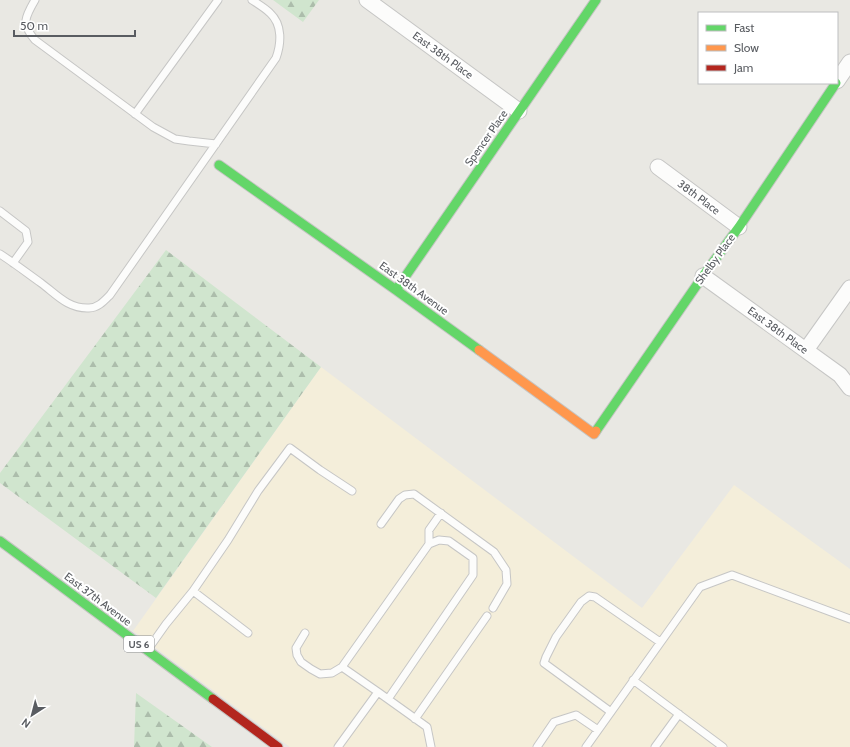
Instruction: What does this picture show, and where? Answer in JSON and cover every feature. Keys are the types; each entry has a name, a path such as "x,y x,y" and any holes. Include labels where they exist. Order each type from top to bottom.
{"street":[{"name":"East 38th Place","path":"367,0 519,111"},
{"name":"Spencer Place","path":"396,290 596,0"},
{"name":"Shelby Place","path":"838,79 850,62"},
{"name":"Shelby Place","path":"594,434 703,276 739,227 835,84"},
{"name":"East 38th Avenue","path":"219,165 396,290 594,434"},
{"name":"38th Place","path":"658,167 739,227"},
{"name":"East 38th Place","path":"703,276 840,375 850,388"},
{"path":"806,350 850,288"},
{"name":"East 37th Avenue","path":"0,541 278,747"}],"lane":[{"path":"35,0 27,14 25,23 29,33 35,40 153,127 175,139 216,144"},
{"path":"135,114 218,0"},
{"path":"0,254 44,285 59,299 74,306 91,308 102,304 110,295 276,58 279,50 280,34 276,20 270,13 252,0"},
{"path":"0,211 26,231 28,242 13,263"},
{"path":"147,650 193,591 228,540 258,491 290,448 352,491"},
{"path":"381,524 398,499 405,495 414,494 494,552 506,570 507,584 493,608"},
{"path":"429,544 429,530 441,513"},
{"path":"305,633 296,648 297,656 301,662 320,674 332,673 342,667 429,544 439,540 449,541 473,558 473,575 388,699"},
{"path":"586,747 700,587 732,574 850,619"},
{"path":"193,591 248,633"},
{"path":"611,712 544,663 556,637 581,602 588,596 595,597 660,642"},
{"path":"415,719 487,616"},
{"path":"342,667 427,727 431,747"},
{"path":"633,680 723,747"},
{"path":"338,747 378,692"},
{"path":"655,747 679,714"},
{"path":"537,747 554,722 576,716 598,730"},
{"path":"710,747 715,741"}],"shaded area":[{"path":"321,367 642,608 734,485 850,569 850,747 290,747 133,631"}],"green space":[{"path":"273,0 319,0 303,22"},
{"path":"166,250 321,367 156,598 0,483 0,473"},
{"path":"136,693 212,747 134,747"}],"traffic: fast":[{"path":"396,290 596,0"},
{"path":"596,431 703,276 739,227 835,84"},
{"path":"219,165 479,350"},
{"path":"0,541 213,699"}],"traffic: slow":[{"path":"479,350 594,434 596,431"}],"traffic: jam":[{"path":"213,699 278,747"}]}
